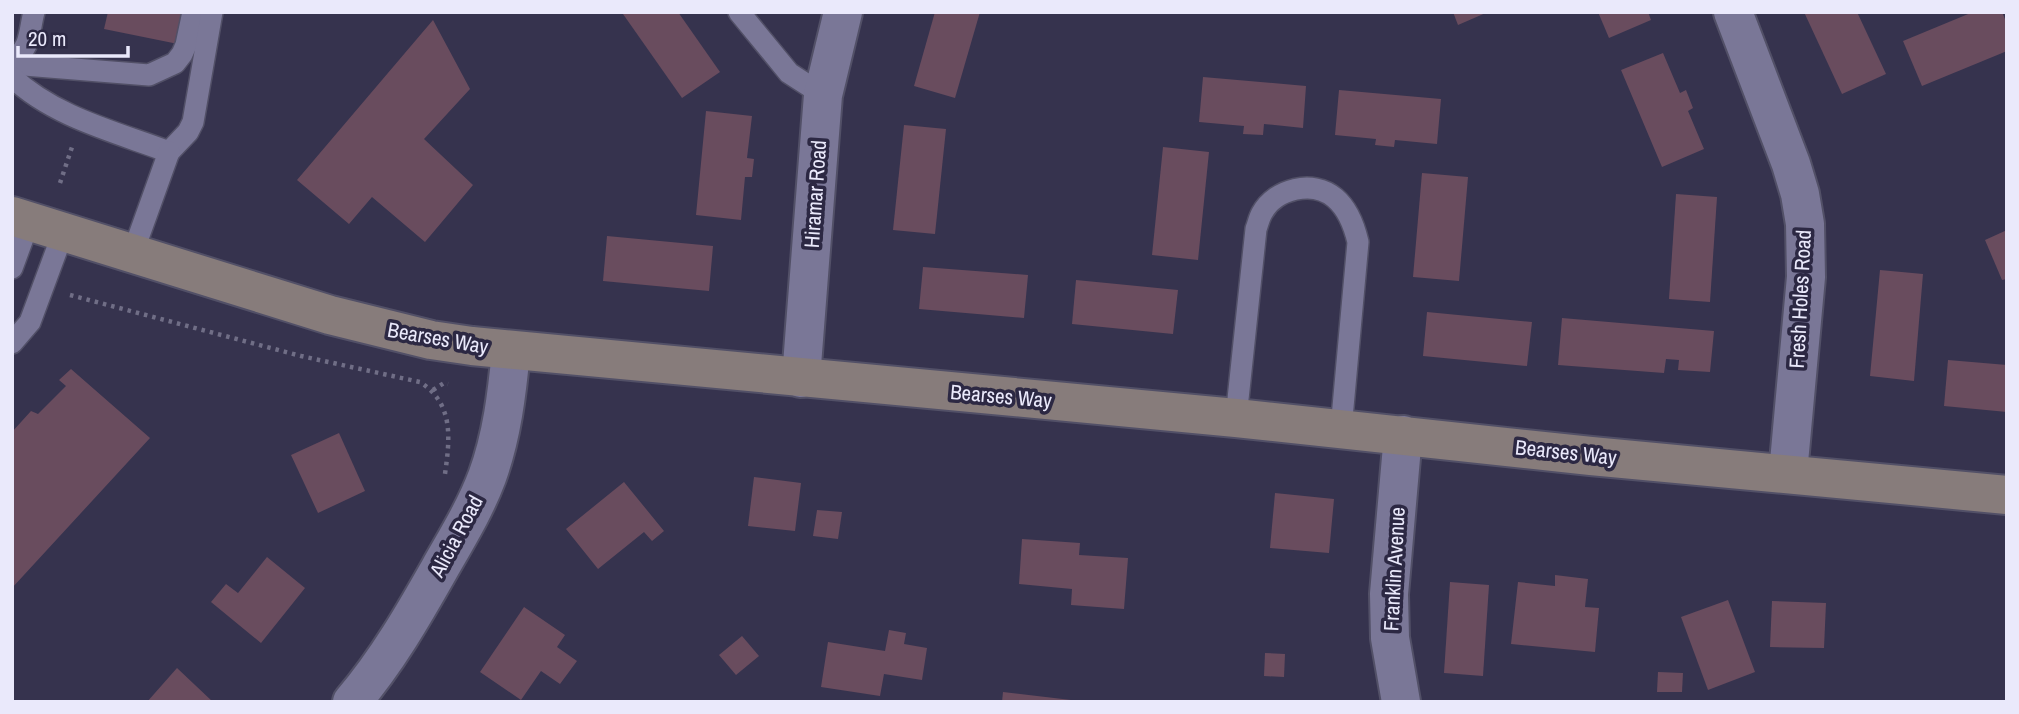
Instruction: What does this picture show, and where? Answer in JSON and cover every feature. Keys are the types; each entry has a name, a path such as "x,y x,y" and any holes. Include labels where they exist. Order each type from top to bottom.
{"main road":[{"name":"Bearses Way","path":"35,224 330,316 430,340 511,351 1236,418 1591,456 2007,495"}],"street":[{"name":"Hiramar Road","path":"801,378 823,95 843,12"},
{"name":"Fresh Holes Road","path":"1733,12 1791,164 1805,224 1806,277 1788,473"},
{"name":"Alicia Road","path":"352,702 374,676 406,626 467,521 487,476 507,402 511,351"},
{"name":"Franklin Avenue","path":"1401,702 1390,638 1389,594 1403,435"}],"lane":[{"path":"12,61 149,75 175,63 182,54 192,12"},
{"path":"132,255 169,152 188,132 193,122 212,12"},
{"path":"739,12 789,73 823,95"},
{"path":"12,61 23,54 23,28"},
{"path":"12,77 40,100 58,110 169,152"},
{"path":"1236,418 1256,229 1262,213 1273,201 1286,192 1310,188 1333,196 1345,209 1354,225 1358,242 1341,429"},
{"path":"12,268 35,224"},
{"path":"12,343 30,322 43,287 35,224"}],"path":[{"path":"60,183 76,136"},
{"path":"43,287 301,356 420,382 433,390 443,406 448,424 449,446 444,478"}],"building":[{"path":"108,12 184,12 178,44 104,29"},
{"path":"678,12 720,72 682,98 623,14"},
{"path":"935,12 980,12 955,98 914,86"},
{"path":"1453,12 1488,12 1458,25"},
{"path":"1598,12 1648,12 1651,20 1609,38"},
{"path":"1804,12 1857,12 1886,74 1842,94"},
{"path":"1973,12 2002,12 2007,24 2007,51 1922,86 1903,41"},
{"path":"433,20 470,89 424,139 473,185 425,242 372,197 349,224 297,180"},
{"path":"1663,53 1680,93 1686,90 1693,108 1688,111 1704,149 1662,167 1621,70"},
{"path":"1203,77 1306,86 1303,128 1264,124 1263,135 1243,134 1244,126 1199,122"},
{"path":"1339,90 1441,99 1437,144 1395,140 1394,147 1375,145 1376,139 1335,135"},
{"path":"706,111 752,116 747,158 754,159 752,177 745,177 741,220 696,215"},
{"path":"904,125 946,129 935,234 893,230"},
{"path":"1163,147 1209,152 1198,260 1152,255"},
{"path":"1422,173 1468,177 1459,281 1413,277"},
{"path":"1676,194 1717,197 1710,302 1669,299"},
{"path":"2007,230 2007,279 2002,280 1985,240"},
{"path":"607,236 713,246 709,291 603,281"},
{"path":"923,267 1028,275 1024,318 919,309"},
{"path":"1880,270 1923,274 1914,381 1870,376"},
{"path":"1076,280 1178,290 1173,334 1072,324"},
{"path":"1427,312 1532,322 1527,366 1423,356"},
{"path":"1562,318 1714,331 1710,372 1678,370 1679,360 1666,359 1664,373 1558,365"},
{"path":"1948,360 2007,365 2007,412 1944,406"},
{"path":"71,369 150,438 12,588 12,432 31,411 38,414 66,386 59,380"},
{"path":"339,433 365,491 318,513 291,455"},
{"path":"754,477 801,483 795,531 748,526"},
{"path":"624,482 664,531 652,541 644,532 598,569 566,529"},
{"path":"1275,493 1334,499 1329,553 1270,548"},
{"path":"817,510 842,512 838,539 813,536"},
{"path":"1022,539 1080,543 1079,555 1128,558 1124,609 1071,605 1072,589 1019,584"},
{"path":"267,557 305,588 261,643 211,602 226,584 238,593"},
{"path":"1555,575 1588,579 1585,607 1599,608 1595,652 1511,644 1518,582 1555,586"},
{"path":"1450,582 1489,585 1483,676 1444,673"},
{"path":"1728,600 1755,672 1708,690 1681,617"},
{"path":"1772,601 1826,603 1824,648 1770,647"},
{"path":"524,607 565,635 557,647 577,661 560,684 541,671 521,700 480,672"},
{"path":"889,630 906,633 904,644 927,648 922,680 884,674 880,696 821,687 828,642 885,651"},
{"path":"742,636 759,656 736,675 719,655"},
{"path":"1265,653 1285,654 1284,677 1264,676"},
{"path":"177,668 213,702 147,702"},
{"path":"1658,672 1683,673 1682,692 1657,692"},
{"path":"1003,692 1071,700 1071,702 1002,702"}]}
